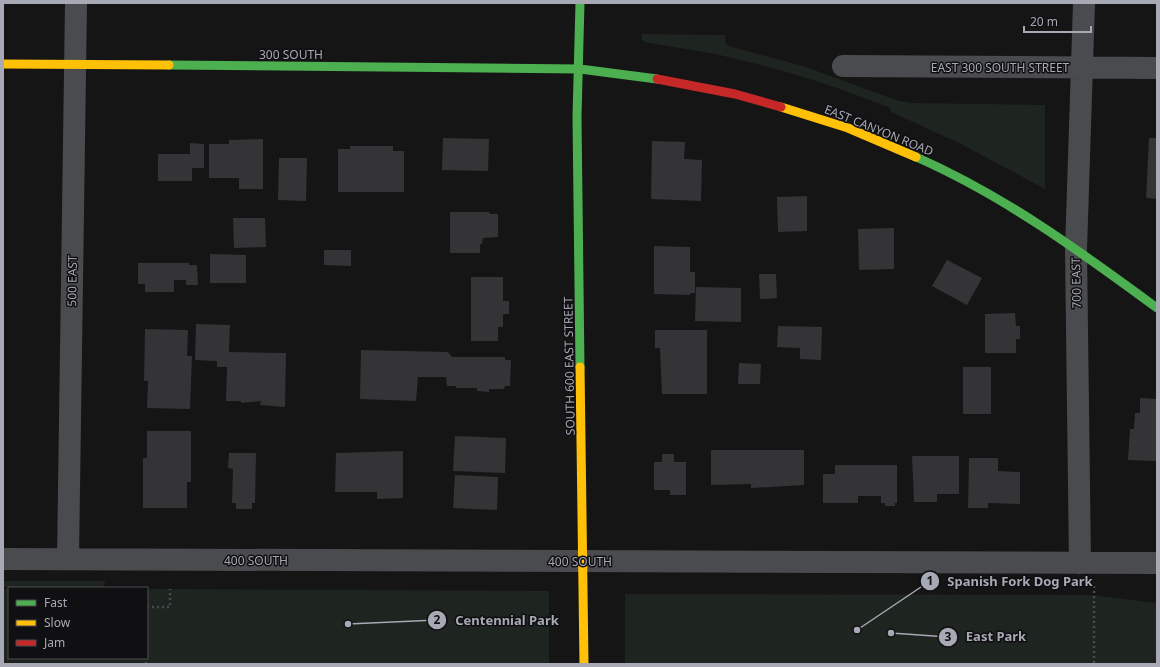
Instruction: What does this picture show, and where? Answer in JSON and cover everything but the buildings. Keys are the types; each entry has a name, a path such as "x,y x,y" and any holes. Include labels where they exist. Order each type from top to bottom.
{"main road":[{"name":"SOUTH 600 EAST STREET","path":"580,3 580,69 577,117 584,561 584,664"},
{"name":"300 SOUTH","path":"3,64 580,69"},
{"name":"EAST CANYON ROAD","path":"580,69 654,78 701,86 801,112 887,143 968,183 1022,215 1076,250 1157,308"}],"street":[{"name":"500 EAST","path":"68,559 76,3"},
{"name":"700 EAST","path":"1080,563 1076,250 1084,3"},
{"name":"EAST 300 SOUTH STREET","path":"843,66 1157,68"},
{"name":"400 SOUTH","path":"3,559 1157,563"}],"path":[{"path":"1094,586 1094,664"},
{"path":"148,607 170,607 170,589"}],"shaded area":[{"path":"642,34 725,35 725,41 728,46 803,66 899,101 912,103 1045,105 1045,189 959,143 891,112 890,108 804,77 760,65 715,54 645,42 642,40"},
{"path":"3,581 105,581 104,587 3,587"},
{"path":"3,589 8,589 8,659 148,659 148,589 549,591 549,664 3,664"},
{"path":"625,594 1090,595 1157,603 1157,664 625,664"}],"traffic: fast":[{"path":"580,3 577,117 580,367"},
{"path":"169,65 580,69 657,79"},
{"path":"916,157 980,189 1041,226 1100,266 1157,308"}],"traffic: slow":[{"path":"3,64 169,65"},
{"path":"781,107 848,128 916,157"},
{"path":"580,367 584,664"}],"traffic: jam":[{"path":"657,79 735,94 781,107"}],"place":[{"name":"Centennial Park","path":"348,624"},
{"name":"Spanish Fork Dog Park","path":"857,630"},
{"name":"East Park","path":"891,633"}]}
